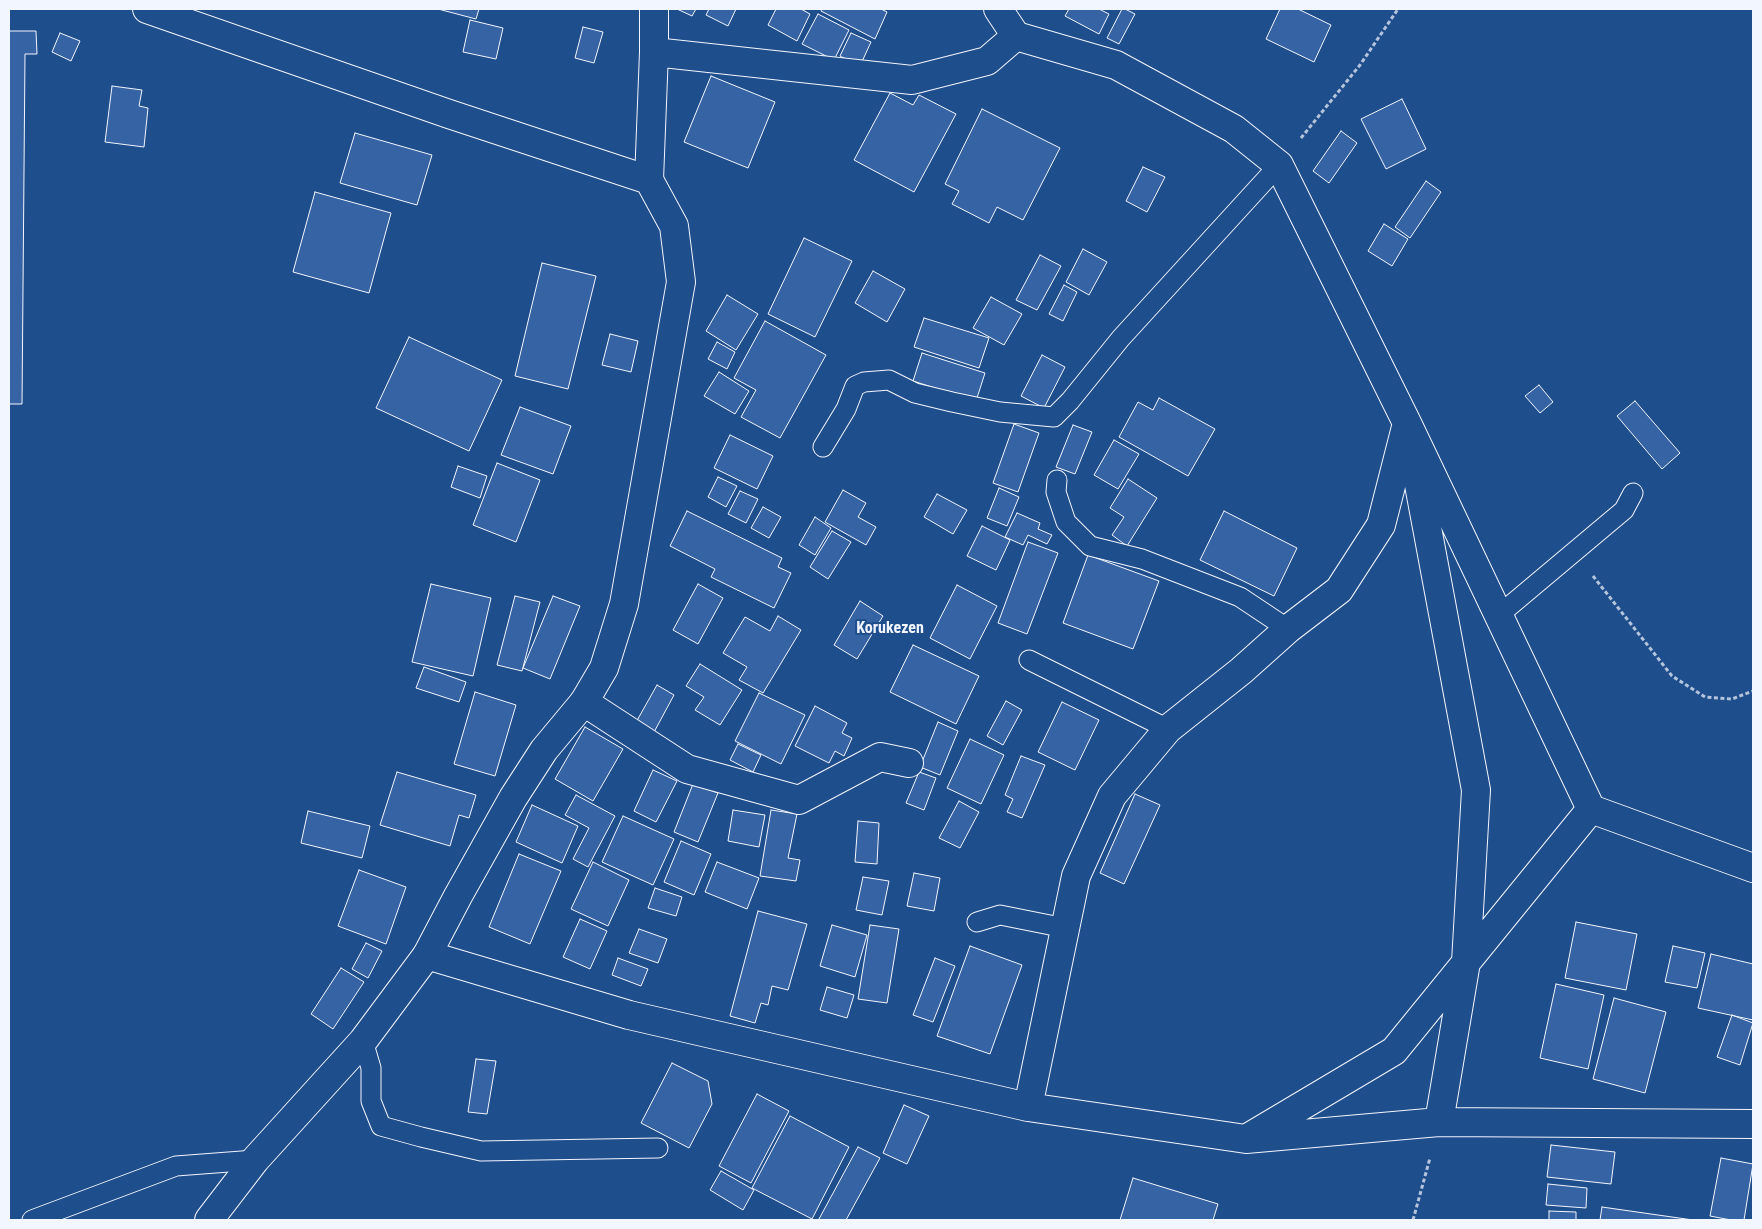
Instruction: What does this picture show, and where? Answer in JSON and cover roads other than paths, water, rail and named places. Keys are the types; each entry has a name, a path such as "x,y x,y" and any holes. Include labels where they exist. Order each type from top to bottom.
{"street":[{"path":"147,9 449,114 649,180"},
{"path":"209,1220 256,1160 363,1041 427,955 513,798 544,750 584,702 604,668 624,604 680,282 674,226 649,180 654,9"},
{"path":"998,9 1016,36 1116,65 1234,129 1278,164 1408,423 1591,809 1753,868"},
{"path":"654,52 912,80 987,61 1016,36"},
{"path":"1028,1107 1076,876 1112,796 1168,729 1241,671 1288,629 1339,590 1381,525 1408,423"},
{"path":"1408,423 1476,790 1466,962 1439,1122"},
{"path":"584,702 687,769 799,800 880,758 909,763"},
{"path":"1246,1139 1394,1051 1591,809"},
{"path":"427,955 629,1015 1028,1107 1246,1139 1439,1122 1753,1124"}],"lane":[{"path":"823,447 846,409 854,386 864,382 889,380 915,393 952,402 1000,412 1054,417 1070,402 1121,338 1278,164"},
{"path":"1057,480 1056,492 1066,522 1090,546 1142,559 1240,597 1288,629"},
{"path":"1499,615 1624,510 1633,493"},
{"path":"1029,660 1168,729"},
{"path":"978,922 1000,915 1065,928"},
{"path":"363,1041 371,1068 371,1101 381,1126 481,1151 658,1148"},
{"path":"32,1220 176,1166 256,1160"}],"district":[{"name":"Korukezen","path":"890,629"}]}
